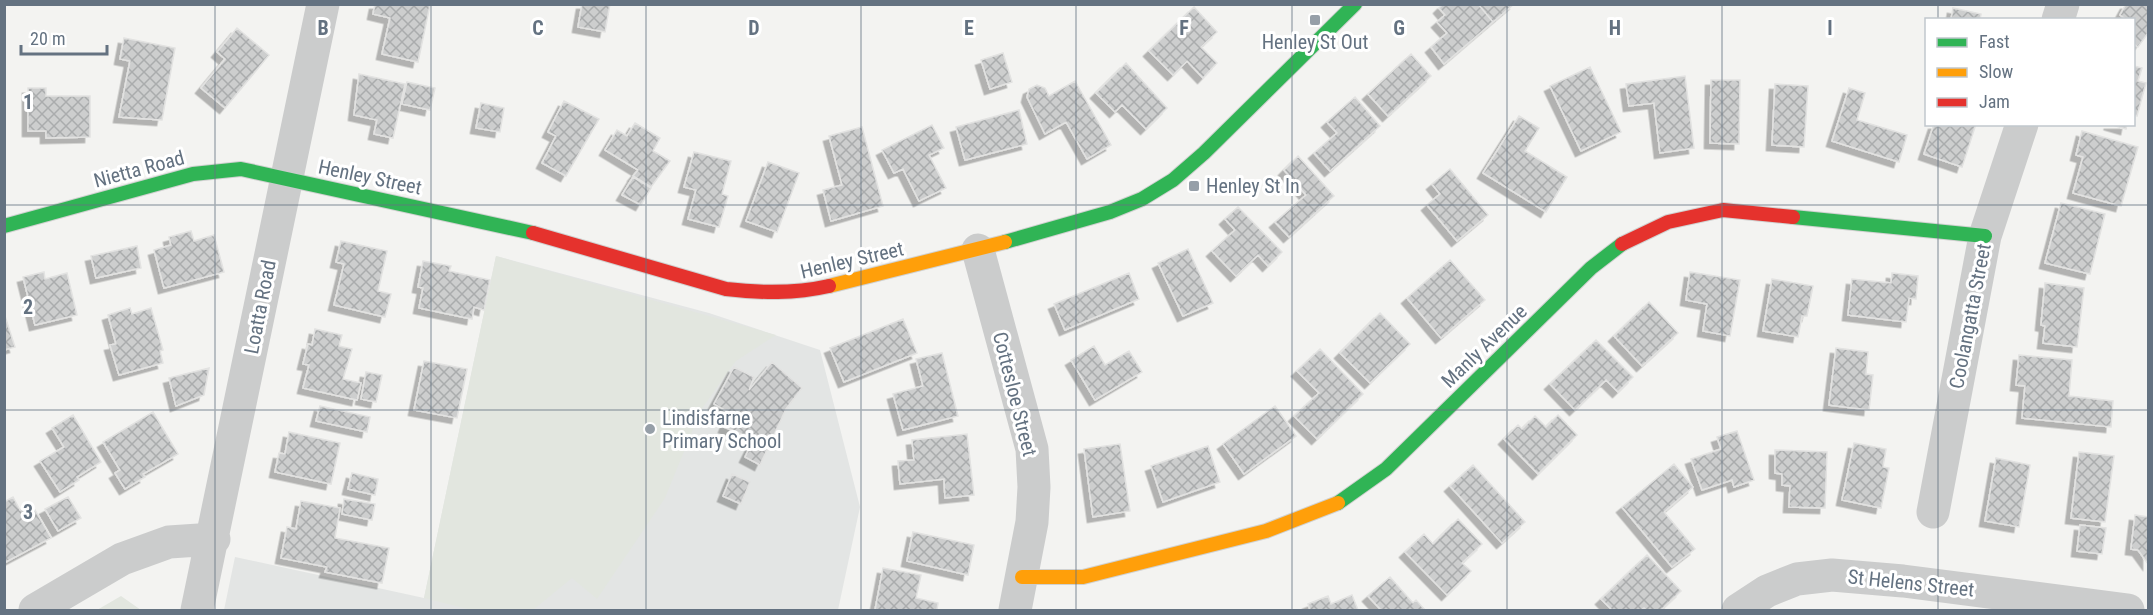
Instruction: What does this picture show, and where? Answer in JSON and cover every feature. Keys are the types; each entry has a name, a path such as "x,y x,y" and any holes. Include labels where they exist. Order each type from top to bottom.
{"street":[{"name":"Loatta Road","path":"197,610 214,539 285,179 323,4"},
{"name":"Henley Street","path":"285,179 513,227 726,290 758,293 804,292 978,250 1110,212 1142,199 1173,180 1355,4"},
{"name":"Coolangatta Street","path":"1933,512 1985,236 2021,126"},
{"name":"Nietta Road","path":"4,226 193,174 241,169 285,179"},
{"name":"Manly Avenue","path":"1022,578 1083,577 1266,531 1318,513 1341,502 1386,469 1614,248 1638,233 1662,223 1688,215 1723,210 1985,236"},
{"name":"Cottesloe Street","path":"978,250 1032,449 1035,487 1032,522 1015,610"},
{"path":"35,610 122,559 169,543 214,539"},
{"name":"St Helens Street","path":"1738,610 1767,591 1797,579 1832,574 2128,610"}],"shaded area":[{"name":"Lindisfarne Primary School","path":"496,256 709,313 820,350 860,507 838,610 224,610 235,557 424,598"},
{"path":"496,256 776,335 736,361 701,410 665,498 597,599 572,578 533,610 472,610 424,598"},
{"path":"121,596 141,610 97,610"}],"building":[{"path":"375,4 430,5 418,62 382,54 390,18 373,14"},
{"path":"582,4 610,4 605,32 578,27"},
{"path":"1443,4 1478,4 1493,22 1444,64 1431,47 1447,33 1437,22 1445,15 1439,8"},
{"path":"1478,4 1514,4 1493,22"},
{"path":"2126,4 2148,4 2148,33 2138,47 2135,45 2135,18 2124,18 2120,15"},
{"path":"1194,7 1217,32 1201,47 1217,63 1203,78 1187,61 1173,75 1149,51"},
{"path":"1953,8 1981,14 1980,18 1951,18"},
{"path":"237,28 269,55 225,108 201,88 225,59 217,52"},
{"path":"124,38 175,48 162,120 119,117 130,61 120,59"},
{"path":"1003,53 1012,82 990,89 981,60"},
{"path":"1411,54 1431,76 1388,116 1368,94"},
{"path":"1126,63 1167,108 1146,129 1122,105 1115,112 1096,93"},
{"path":"2135,66 2142,68 2138,81 2146,83 2137,116 2135,115"},
{"path":"1590,67 1621,132 1581,151 1550,86"},
{"path":"359,74 405,84 393,138 374,134 377,120 354,115"},
{"path":"1685,76 1694,148 1660,153 1654,103 1629,106 1626,84"},
{"path":"1711,80 1740,80 1739,144 1710,143"},
{"path":"1075,81 1111,145 1087,159 1066,122 1045,134 1027,97 1029,89 1037,85 1045,88 1049,96"},
{"path":"407,82 435,88 430,110 402,104"},
{"path":"1775,84 1808,86 1804,147 1772,145"},
{"path":"28,88 46,88 46,96 90,96 90,137 46,138 46,131 28,131"},
{"path":"1849,88 1865,93 1857,120 1907,135 1899,162 1832,141"},
{"path":"1355,97 1380,126 1330,171 1314,153 1337,133 1327,122"},
{"path":"564,101 599,119 566,176 542,163 556,136 548,132"},
{"path":"481,103 504,108 500,132 476,128"},
{"path":"1019,110 1027,144 965,160 956,127"},
{"path":"1519,116 1539,128 1525,151 1567,177 1546,212 1483,173"},
{"path":"635,123 660,138 653,151 670,161 651,187 633,176 638,170 605,150 617,130 627,136"},
{"path":"932,125 944,148 929,155 946,188 919,201 903,169 894,173 882,150"},
{"path":"1933,126 1975,126 1962,167 1924,154"},
{"path":"862,127 883,206 831,221 823,190 842,185 829,136"},
{"path":"2082,131 2138,147 2121,206 2073,193 2083,157 2076,155"},
{"path":"694,152 731,161 722,194 728,196 719,227 688,219 696,190 684,187"},
{"path":"1298,156 1334,196 1289,237 1275,222 1306,195 1284,170"},
{"path":"768,162 799,173 777,232 746,221"},
{"path":"1450,169 1488,215 1457,241 1427,205 1440,194 1432,184"},
{"path":"633,177 651,188 641,205 622,195"},
{"path":"2061,203 2105,214 2090,274 2045,263"},
{"path":"1238,207 1282,252 1268,266 1258,255 1236,276 1212,251 1235,230 1225,219"},
{"path":"191,231 194,241 214,235 224,272 164,288 154,250 171,245 169,237"},
{"path":"341,241 387,251 378,291 391,294 385,317 334,305 344,264 336,262"},
{"path":"137,246 141,268 96,278 91,256"},
{"path":"1188,249 1213,303 1183,316 1158,263"},
{"path":"1450,260 1485,300 1441,338 1407,298"},
{"path":"423,261 451,266 449,271 490,280 484,310 474,307 472,319 419,308 423,288 418,287"},
{"path":"44,272 45,279 67,273 77,315 35,325 23,277"},
{"path":"1690,272 1740,280 1730,336 1703,331 1707,304 1686,300"},
{"path":"1129,273 1139,299 1065,330 1054,304"},
{"path":"1892,273 1918,276 1916,299 1909,298 1906,322 1848,315 1852,279 1891,283"},
{"path":"1772,279 1813,286 1807,316 1802,316 1798,337 1763,331"},
{"path":"2045,283 2084,288 2077,347 2043,343 2045,326 2041,325"},
{"path":"1649,302 1678,333 1642,366 1614,336"},
{"path":"130,308 132,314 151,308 163,350 160,351 163,363 119,375 110,345 116,344 108,315"},
{"path":"4,313 15,347 4,350"},
{"path":"1380,313 1410,344 1370,383 1340,353"},
{"path":"903,319 917,353 844,382 830,348"},
{"path":"315,329 342,335 339,346 352,349 343,379 361,383 357,400 303,388 309,365 303,364 308,344 312,345"},
{"path":"1596,340 1633,377 1618,392 1606,380 1575,410 1550,384"},
{"path":"1094,346 1105,365 1129,351 1142,372 1095,400 1071,360"},
{"path":"1836,348 1868,352 1866,374 1873,375 1869,410 1829,405"},
{"path":"1320,349 1363,394 1317,439 1294,416 1319,393 1297,371"},
{"path":"942,353 958,416 903,430 893,394 923,386 916,359"},
{"path":"2019,355 2072,360 2069,396 2113,401 2111,427 2022,418 2025,386 2016,385"},
{"path":"424,361 467,369 457,418 414,410"},
{"path":"772,362 802,388 786,409 760,465 745,457 754,439 724,427 730,413 714,404 734,367 754,377 749,390"},
{"path":"209,368 204,395 176,406 169,378"},
{"path":"366,372 382,375 376,402 361,399"},
{"path":"320,406 370,417 367,432 316,421"},
{"path":"1275,406 1296,436 1244,474 1223,444"},
{"path":"153,412 178,454 143,474 145,477 125,489 115,473 120,470 103,442"},
{"path":"73,415 101,462 77,477 79,480 60,492 40,461 64,447 52,428"},
{"path":"1558,415 1577,435 1538,474 1504,439 1518,425 1522,429 1535,416 1546,427"},
{"path":"1737,431 1754,480 1734,487 1732,480 1702,490 1691,459 1721,449 1717,437"},
{"path":"289,432 340,443 331,484 275,472 279,453 285,454"},
{"path":"967,434 974,495 945,498 944,479 900,484 898,461 914,460 912,440"},
{"path":"1854,443 1886,449 1883,467 1889,468 1881,508 1842,500"},
{"path":"1120,444 1130,511 1093,517 1084,449"},
{"path":"1208,446 1220,482 1163,502 1151,466"},
{"path":"1775,450 1827,452 1825,508 1789,507 1790,486 1782,485 1782,474 1775,473"},
{"path":"2079,452 2114,456 2105,522 2071,518"},
{"path":"1996,458 2030,465 2019,527 1985,521"},
{"path":"1674,464 1693,487 1664,512 1695,549 1672,567 1622,507"},
{"path":"1473,465 1525,522 1502,543 1450,486"},
{"path":"352,473 378,479 375,495 348,489"},
{"path":"732,474 750,482 741,504 723,496"},
{"path":"13,497 20,510 31,503 51,538 4,563 4,502"},
{"path":"68,497 81,518 58,531 45,509"},
{"path":"344,499 375,504 372,520 342,514"},
{"path":"301,501 340,508 335,538 389,548 382,583 325,572 327,567 281,558 287,527 296,529"},
{"path":"2135,515 2148,517 2148,564 2138,550 2131,549"},
{"path":"1458,519 1482,544 1462,563 1471,571 1447,595 1405,552 1424,534 1433,544"},
{"path":"2080,525 2106,528 2102,554 2077,551"},
{"path":"913,532 974,545 968,575 907,561"},
{"path":"1647,555 1681,591 1661,610 1644,608 1641,610 1612,610 1601,599"},
{"path":"883,568 921,575 916,598 938,603 937,610 875,610"},
{"path":"1390,577 1413,603 1416,600 1425,610 1381,610 1368,596"},
{"path":"1352,595 1358,610 1310,610 1308,604 1328,596 1331,604"}],"traffic: fast":[{"path":"1005,242 1110,212 1142,199 1173,180 1204,153 1355,4"},
{"path":"4,226 193,174 241,169 533,233"},
{"path":"1793,217 1985,236"},
{"path":"1338,503 1386,469 1591,268 1622,244"}],"traffic: slow":[{"path":"829,286 1005,242"},
{"path":"1022,577 1083,577 1266,531 1338,503"}],"traffic: jam":[{"path":"1622,244 1668,222 1723,210 1793,217"},
{"path":"533,233 726,289 778,292 829,286"}],"place":[{"name":"Henley St Out","path":"1315,20"},
{"name":"Henley St In","path":"1194,186"},
{"name":"Lindisfarne Primary School","path":"650,429"}]}
